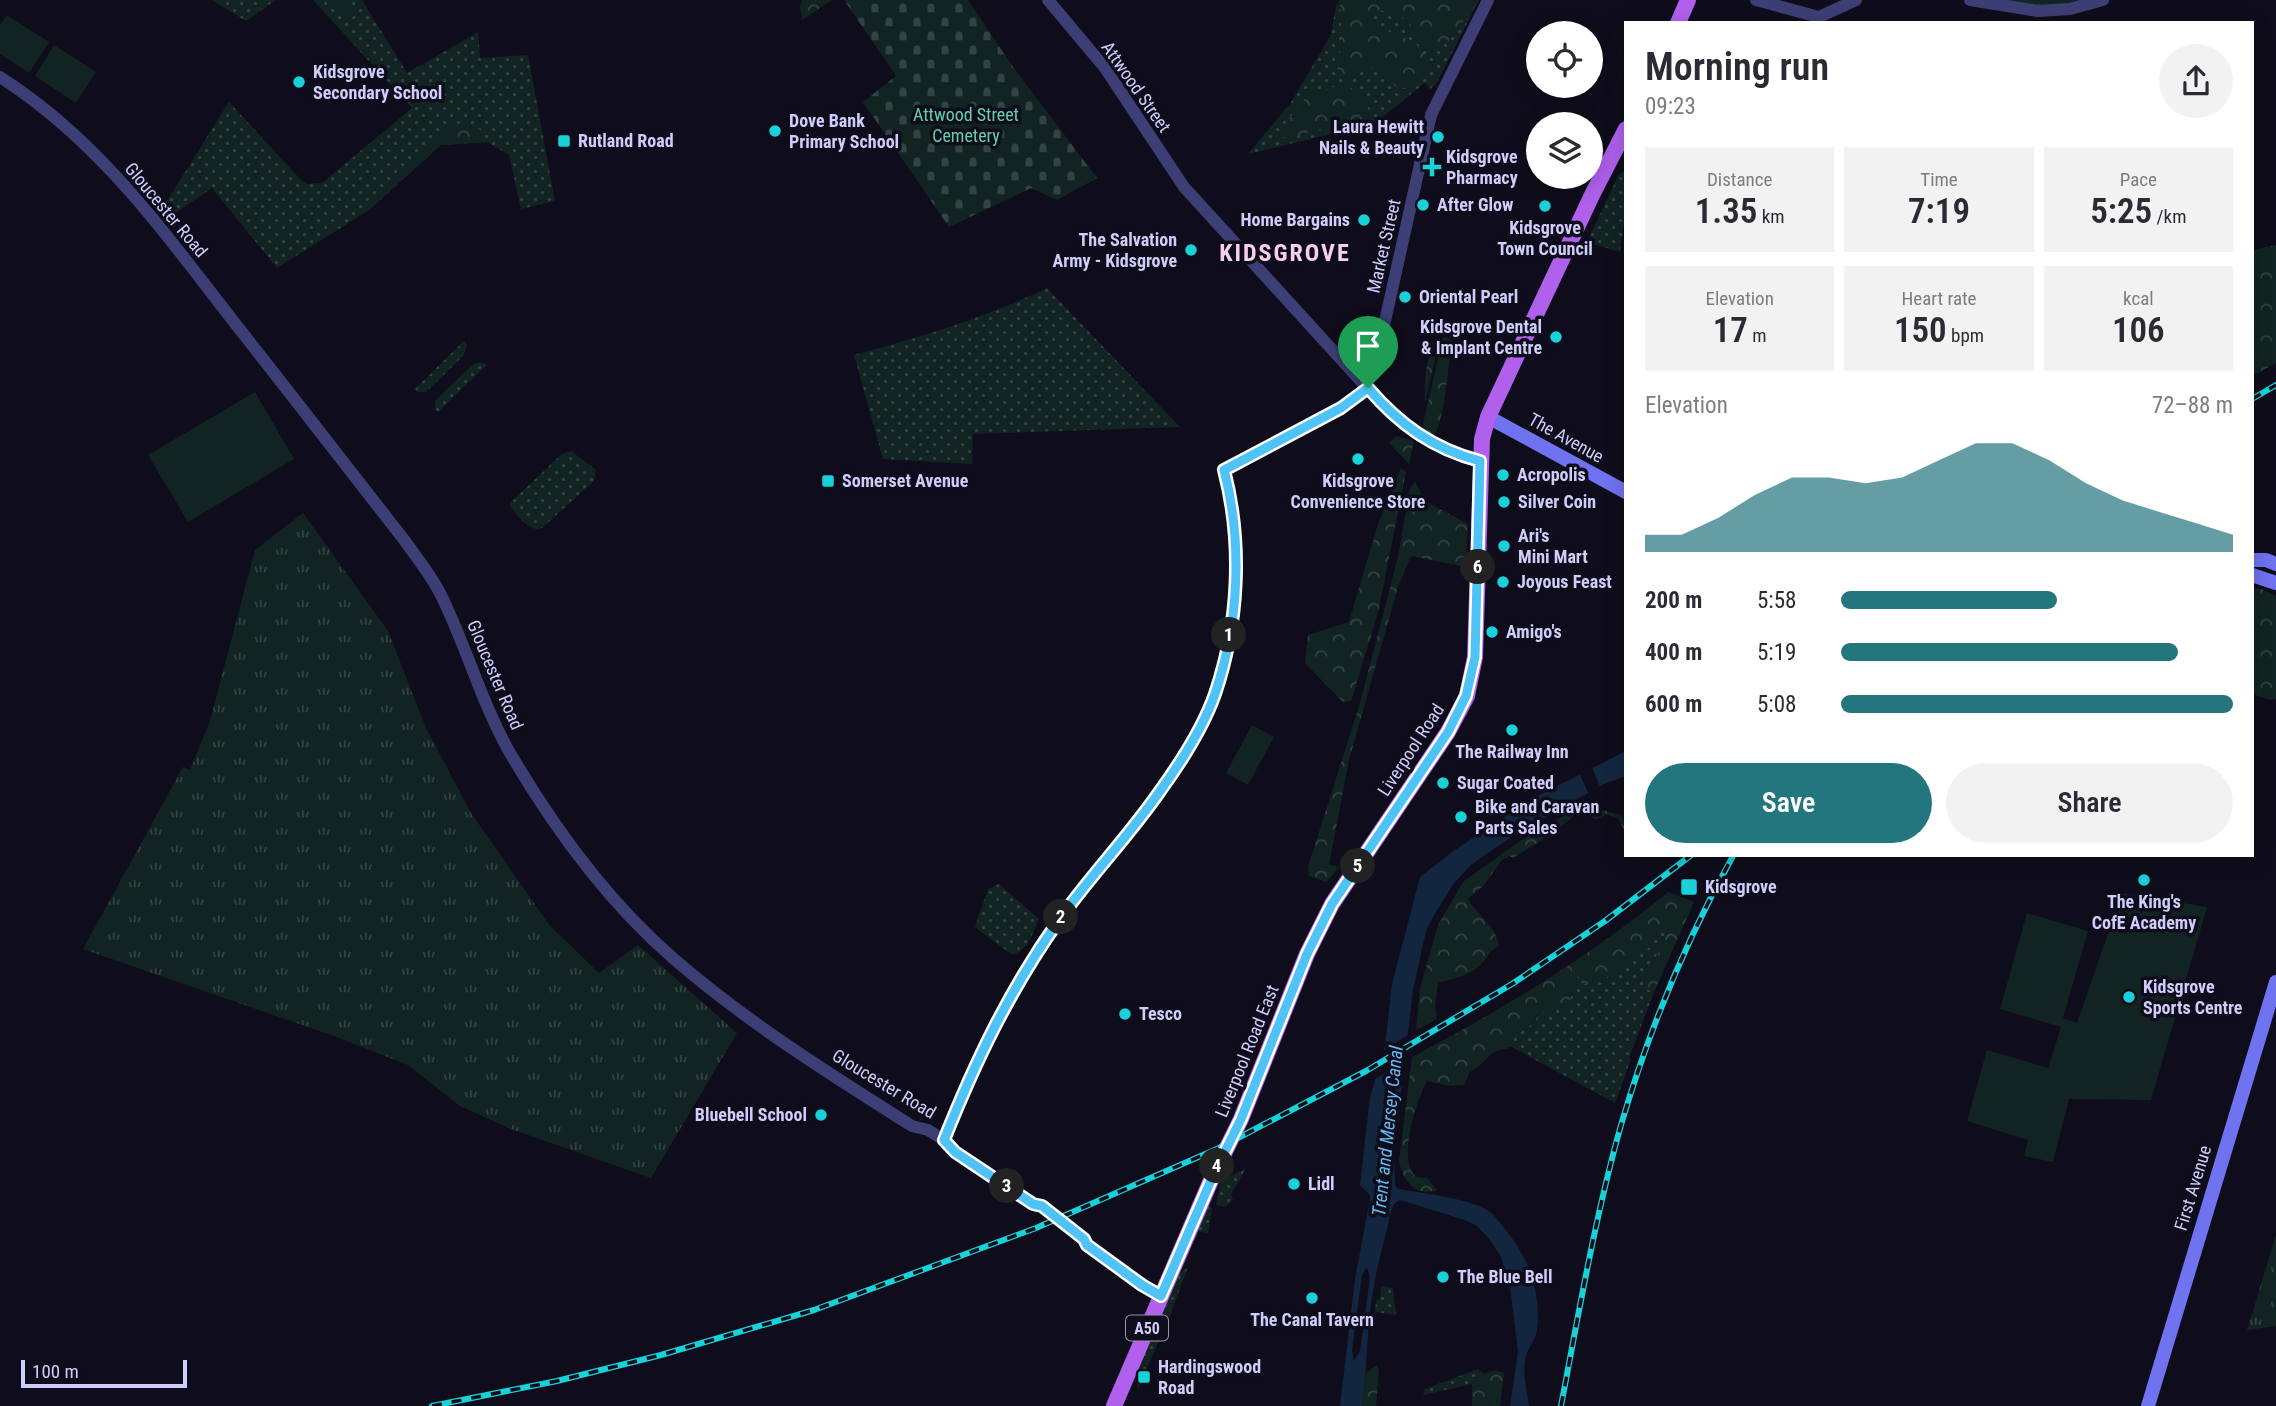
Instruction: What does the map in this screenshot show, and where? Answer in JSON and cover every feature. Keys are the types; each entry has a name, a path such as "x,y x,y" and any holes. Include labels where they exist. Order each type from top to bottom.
{"main road":[{"path":"1679,21 1688,0"},
{"name":"Liverpool Road","path":"1332,904 1448,732 1466,696 1475,657 1480,461 1488,417 1624,133"},
{"name":"The Avenue","path":"1488,417 1624,491"},
{"path":"2254,560 2266,560 2276,564"},
{"path":"2254,576 2276,583"},
{"name":"Liverpool Road East","path":"1114,1406 1212,1178 1241,1119 1307,954 1332,904"},
{"name":"First Avenue","path":"2148,1406 2276,982"}],"street":[{"name":"Attwood Street","path":"1048,0 1105,68 1174,173 1193,197 1390,413 1420,437 1466,458 1480,461"},
{"name":"Market Street","path":"1365,384 1377,357 1431,115 1488,0"},
{"path":"1756,0 1819,17 1856,0"},
{"path":"1970,0 2038,11 2070,9 2103,0"},
{"name":"Gloucester Road","path":"0,77 38,102 66,126 134,196 426,569 440,593 495,725 524,776 568,842 619,904 673,958 760,1028 912,1126 928,1130 944,1140 955,1152 1033,1204 1042,1206 1084,1239 1087,1245 1161,1296"},
{"path":"944,1140 984,1044 1022,974 1060,918 1161,790 1215,694 1235,607 1236,573 1230,494 1224,470 1341,408 1365,384"}],"green space":[{"path":"212,0 276,0 246,21"},
{"path":"313,0 362,0 407,73 478,32 480,58 528,55 555,201 521,209 509,155 487,142 441,145 369,210 277,268 212,188 158,225 156,222 162,209 229,102 307,184 322,183 412,108"},
{"path":"327,0 346,0 354,15 350,21"},
{"path":"802,0 832,0 802,20"},
{"name":"Attwood Street Cemetery","path":"844,0 968,0 1013,67 1097,178 1057,200 1031,188 949,227 863,102 896,76"},
{"path":"1340,0 1479,0 1436,84 1430,89 1425,83 1375,123 1248,154 1290,104 1331,35 1336,5"},
{"path":"1343,0 1479,0 1451,39 1443,45 1432,47 1425,47 1405,19 1372,9 1369,15 1374,22 1410,41 1426,58 1429,68 1423,76 1400,89 1377,66 1350,77 1341,77 1338,73 1341,50 1340,5"},
{"path":"1970,0 2103,0 2070,9"},
{"path":"7,15 49,42 29,73 0,54 0,25"},
{"path":"54,45 96,72 76,103 35,76"},
{"path":"1344,84 1357,92 1370,112 1365,122 1295,137 1282,137 1279,133 1281,128 1309,94"},
{"path":"461,123 478,127 487,142 441,145 366,212 366,202 407,168 445,127"},
{"path":"1624,171 1624,222 1620,252 1587,242 1618,176"},
{"path":"2276,245 2276,363 2254,375 2254,250"},
{"path":"1047,288 1180,427 973,434 972,464 883,459 854,355 952,326"},
{"path":"1443,337 1452,340 1444,401 1435,435 1422,428"},
{"path":"1440,338 1425,402 1428,359"},
{"path":"464,341 467,345 463,356 426,392 418,392 415,389"},
{"path":"479,362 487,365 438,412 435,409 435,401 472,365"},
{"path":"255,392 294,459 188,522 148,455"},
{"path":"1396,436 1414,441 1409,464 1389,443"},
{"path":"571,451 596,470 594,481 542,528 528,526 510,503 562,454"},
{"path":"1401,468 1406,472 1378,613 1351,701 1343,702 1305,663 1308,635 1349,622 1378,524"},
{"path":"1415,482 1425,501 1468,524 1466,567 1411,556 1398,587 1349,760 1329,865 1340,867 1326,882 1309,876 1308,867 1360,703 1398,557 1410,489"},
{"path":"303,513 388,631 426,728 471,813 550,926 599,973 638,945 737,1033 651,1178 511,1129 460,1106 408,1065 334,1036 83,949 183,767 190,770 210,721 255,550"},
{"path":"2254,588 2276,596 2276,699 2254,695"},
{"path":"1252,725 1274,737 1248,785 1226,773"},
{"path":"1592,799 1593,806 1585,814 1577,813 1553,833 1513,858 1509,856 1502,860 1483,886 1468,899 1494,932 1499,946 1469,973 1438,982 1435,1006 1437,1019 1416,1030 1420,988 1438,925 1463,882 1520,841"},
{"path":"1597,809 1621,815 1624,830 1618,818 1606,814 1596,820 1591,817"},
{"path":"999,884 1039,919 1029,941 1017,953 1011,954 975,927 988,889"},
{"path":"1668,892 1694,902 1654,992 1643,986 1666,937 1669,923 1644,952 1632,955 1610,975 1589,984 1582,984 1578,976 1570,1003 1551,1013 1540,1012 1529,1027 1513,1035 1507,1049 1496,1051 1470,1071 1464,1085 1451,1086 1427,1081 1410,1130 1408,1157 1416,1177 1427,1178 1437,1190 1422,1191 1411,1186 1399,1161 1412,1057 1479,1021 1544,981 1607,939"},
{"path":"2122,893 2207,907 2151,1100 2069,1099 2053,1162 2024,1156 2028,1140 1967,1121 1987,1050 2048,1068 2061,1027 2000,1009 2027,913 2088,931 2063,1018 2077,1023"},
{"path":"1669,922 1666,937 1643,986 1654,992 1615,1103 1508,1045 1513,1035 1529,1026 1540,1012 1551,1013 1570,1003 1578,975 1582,984 1601,980 1632,955 1651,944"},
{"path":"1246,1168 1231,1195 1233,1199 1226,1207 1216,1205 1221,1177 1225,1179"},
{"path":"1207,1205 1212,1208 1208,1233 1197,1231"},
{"path":"2276,1235 2276,1326 2247,1330"},
{"path":"1188,1267 1165,1329 1157,1325 1180,1273"},
{"path":"1381,1286 1393,1288 1396,1315 1376,1312 1372,1338 1376,1301 1380,1298"},
{"path":"1155,1330 1162,1333 1138,1389 1136,1374"},
{"path":"1377,1365 1379,1371 1376,1406 1362,1406 1366,1373"},
{"path":"1478,1369 1484,1374 1472,1384 1423,1395 1425,1389"},
{"path":"1495,1370 1504,1373 1500,1406 1472,1406 1472,1384 1484,1374"}],"water":[{"name":"Trent and Mersey Canal","path":"1624,752 1624,777 1604,784 1517,833 1472,864 1454,883 1426,931 1413,990 1394,1151 1395,1185 1398,1189 1456,1199 1487,1210 1499,1221 1521,1252 1532,1276 1538,1315 1536,1333 1524,1366 1529,1406 1510,1406 1518,1352 1510,1286 1501,1257 1477,1226 1400,1200 1391,1211 1376,1276 1362,1406 1340,1406 1355,1279 1370,1199 1370,1195 1360,1185 1370,1097 1385,1046 1392,984 1420,877 1452,852 1530,800","holes":["1367,1267 1370,1278 1360,1351 1354,1361 1352,1350 1362,1275"]}],"pier":[{"path":"1591,765 1601,789 1590,796 1578,771"},
{"path":"1411,1033 1409,1060 1369,1082 1379,1053"}],"railway":[{"path":"2254,398 2276,385"},
{"path":"432,1406 557,1381 661,1355 814,1310 1036,1228 1219,1148 1366,1071 1512,984 1605,921 1689,857"},
{"path":"1561,1406 1595,1230 1621,1125 1656,1022 1684,954 1732,857"}],"place":[{"name":"Kidsgrove Secondary School","path":"299,82"},
{"name":"Dove Bank Primary School","path":"775,131"},
{"name":"Laura Hewitt Nails & Beauty","path":"1438,137"},
{"name":"Rutland Road","path":"564,141"},
{"name":"Kidsgrove Pharmacy","path":"1432,167"},
{"name":"After Glow","path":"1423,205"},
{"name":"Kidsgrove Town Council","path":"1545,206"},
{"name":"Home Bargains","path":"1364,220"},
{"name":"The Salvation Army - Kidsgrove","path":"1191,250"},
{"name":"Oriental Pearl","path":"1405,297"},
{"name":"Kidsgrove Dental & Implant Centre","path":"1556,337"},
{"name":"Kidsgrove Convenience Store","path":"1358,459"},
{"name":"Acropolis","path":"1503,475"},
{"name":"Somerset Avenue","path":"828,481"},
{"name":"Silver Coin","path":"1504,502"},
{"name":"Ari's Mini Mart","path":"1504,546"},
{"name":"Joyous Feast","path":"1503,582"},
{"name":"Amigo's","path":"1492,632"},
{"name":"The Railway Inn","path":"1512,730"},
{"name":"Sugar Coated","path":"1443,783"},
{"name":"Bike and Caravan Parts Sales","path":"1461,817"},
{"name":"The King's CofE Academy","path":"2144,880"},
{"name":"Kidsgrove","path":"1689,887"},
{"name":"Kidsgrove Sports Centre","path":"2129,997"},
{"name":"Tesco","path":"1125,1014"},
{"name":"Bluebell School","path":"821,1115"},
{"name":"Lidl","path":"1294,1184"},
{"name":"The Blue Bell","path":"1443,1277"},
{"name":"The Canal Tavern","path":"1312,1298"},
{"name":"Hardingswood Road","path":"1144,1377"}],"district":[{"name":"KIDSGROVE","path":"1285,253"}],"route":[{"path":"1368,388 1390,413 1420,437 1466,458 1480,461 1475,657 1471,679 1460,713 1332,904 1307,954 1241,1119 1212,1178 1161,1296 1087,1245 1084,1239 1042,1206 1033,1204 955,1152 944,1140 968,1078 1022,974 1060,918 1161,790 1185,752 1215,694 1235,607 1236,573 1230,494 1224,470 1341,408 1368,388"}]}
